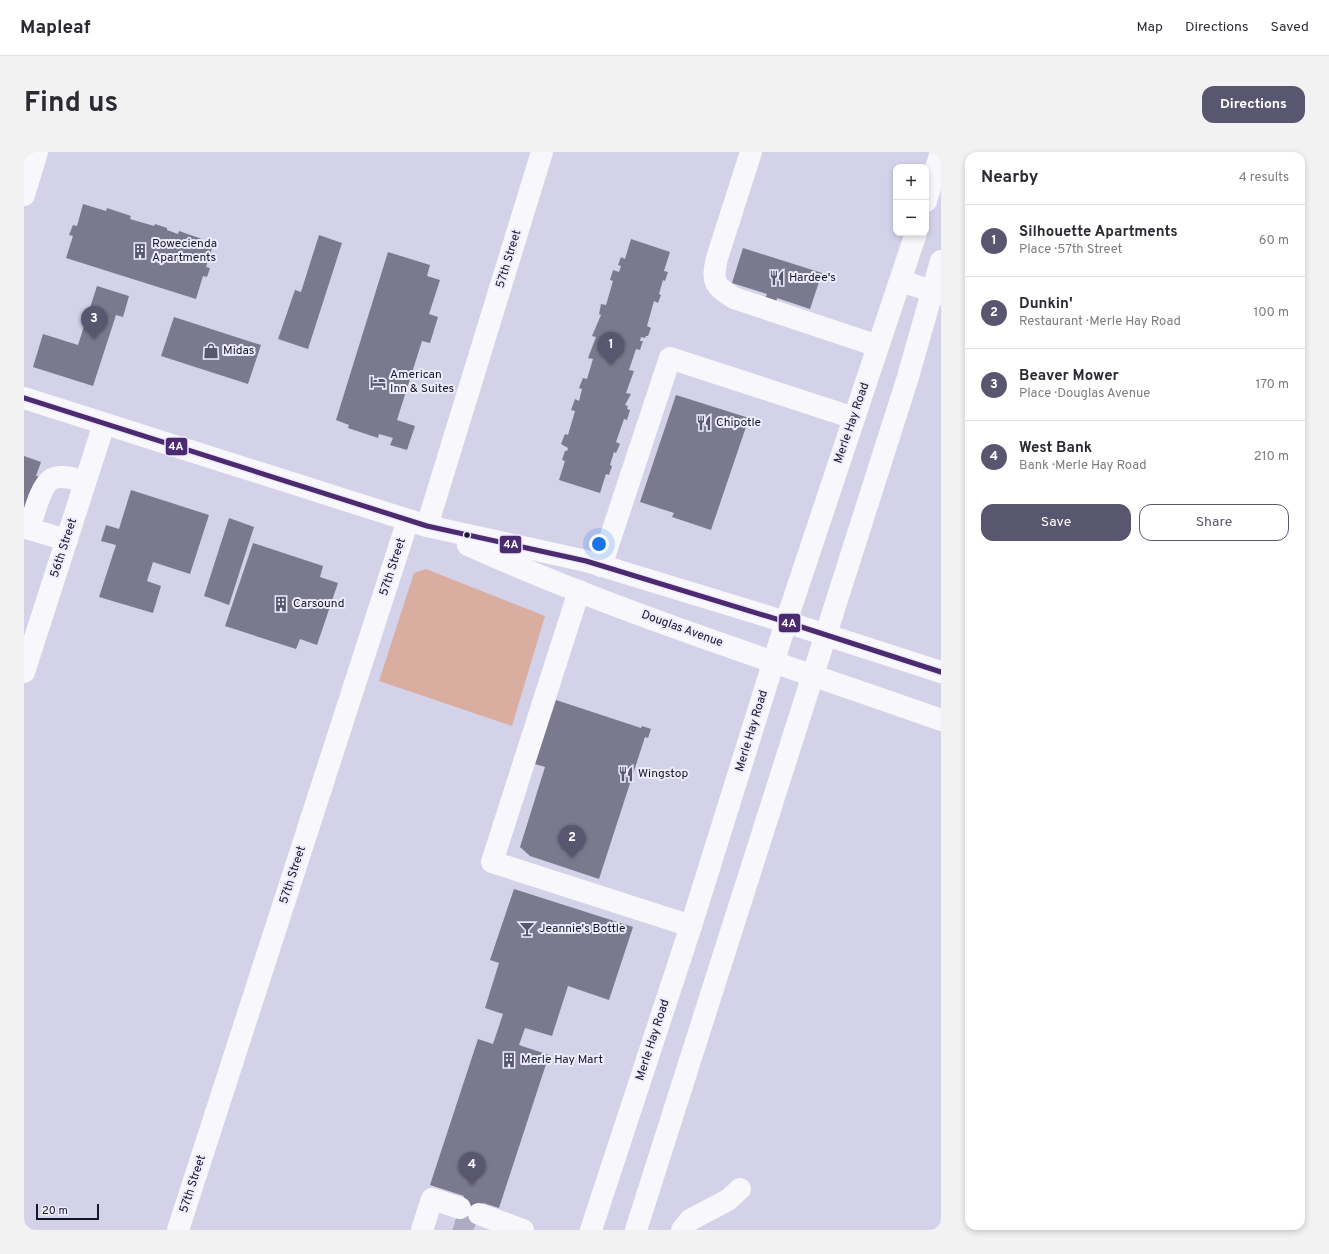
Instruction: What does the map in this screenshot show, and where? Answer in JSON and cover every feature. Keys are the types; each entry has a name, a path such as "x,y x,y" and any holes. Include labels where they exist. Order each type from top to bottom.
{"main road":[{"path":"24,195 37,152"},
{"name":"57th Street","path":"178,1230 542,152"},
{"path":"752,152 717,258 713,275 716,284 734,298 878,346"},
{"path":"926,200 941,152"},
{"name":"Merle Hay Road","path":"592,1230 691,926 786,622 915,236"},
{"path":"636,1230 908,377 937,292 941,261"},
{"path":"901,281 937,292"},
{"path":"601,566 670,358 854,418"},
{"name":"Douglas Avenue","path":"24,398 417,523 601,566 826,634 941,672"},
{"name":"56th Street","path":"24,672 104,424"},
{"path":"66,540 29,529 44,485 52,479 67,477 85,482"},
{"name":"Douglas Avenue","path":"417,523 528,572 774,662 941,720"},
{"path":"579,591 492,862 691,926"},
{"path":"682,1230 690,1220 728,1200 740,1189"},
{"path":"427,1214 523,1229"}],"shaded area":[{"path":"426,569 545,616 512,726 379,681 414,573"}],"building":[{"name":"Rowecienda Apartments","path":"83,204 106,211 107,208 131,216 130,219 154,226 155,224 178,234 179,231 202,239 202,241 213,245 206,267 210,268 207,277 203,276 196,299 66,258 73,236 69,235 73,225 77,226"},
{"path":"319,235 342,243 308,349 278,339 295,290 301,292"},
{"path":"631,239 670,252 664,271 668,272 665,281 663,280 659,294 661,295 658,303 654,301 647,326 651,328 648,336 645,338 641,337 640,341 643,341 640,350 636,349 629,370 634,371 626,393 631,394 625,405 628,406 627,409 630,410 627,420 624,419 616,442 620,444 616,453 614,452 609,475 606,474 600,493 559,480 565,461 562,460 565,451 567,451 568,448 561,444 565,434 568,435 575,411 571,410 575,399 579,401 582,389 579,388 583,378 587,379 593,359 588,358 596,337 592,336 601,315 599,314 601,304 606,305 613,281 610,280 613,270 619,272 621,266 618,265 621,257 625,259"},
{"name":"Hardee's","path":"743,248 822,273 810,309 777,298 776,303 765,299 767,294 732,283"},
{"name":"American Inn & Suites","path":"388,252 430,265 427,276 440,280 429,314 438,317 430,343 422,341 397,420 415,426 407,450 390,445 393,438 379,434 378,438 348,428 349,425 336,420"},
{"path":"97,286 129,296 123,317 116,315 93,386 33,367 43,334 78,345"},
{"name":"Midas","path":"174,317 261,345 248,384 161,356"},
{"path":"676,395 749,418 711,530 672,517 674,513 640,502"},
{"path":"24,456 41,462 36,476 42,477 24,514"},
{"path":"131,490 209,515 190,574 153,562 147,581 161,586 153,613 99,597 116,545 101,541 106,525 119,529"},
{"path":"229,518 254,527 229,605 204,596"},
{"name":"Carsound","path":"253,543 323,566 320,577 338,583 317,645 300,639 296,649 225,626"},
{"path":"556,700 641,728 642,726 651,729 648,738 645,737 599,879 530,856 520,847 545,767 535,764"},
{"name":"Merle Hay Mart","path":"514,889 633,927 609,1000 568,986 552,1036 525,1028 519,1045 549,1055 499,1208 483,1203 474,1228 455,1222 464,1196 430,1185 478,1039 493,1044 503,1014 485,1008 499,963 490,960"}],"tunnel":[{"path":"455,1222 474,1228"}],"transit line":[{"name":"4A","path":"24,398 427,526 586,561 786,622 941,672"}],"place":[{"name":"Rowecienda Apartments","path":"140,251"},
{"name":"Hardee's","path":"777,278"},
{"name":"Beaver Mower","path":"94,339"},
{"name":"Midas","path":"211,351"},
{"name":"Silhouette Apartments","path":"611,365"},
{"name":"American Inn & Suites","path":"378,382"},
{"name":"Chipotle","path":"704,423"},
{"name":"Carsound","path":"281,604"},
{"name":"Wingstop","path":"626,774"},
{"name":"Dunkin'","path":"572,858"},
{"name":"Jeannie's Bottle","path":"527,929"},
{"name":"Merle Hay Mart","path":"509,1060"},
{"name":"West Bank","path":"472,1185"}]}
